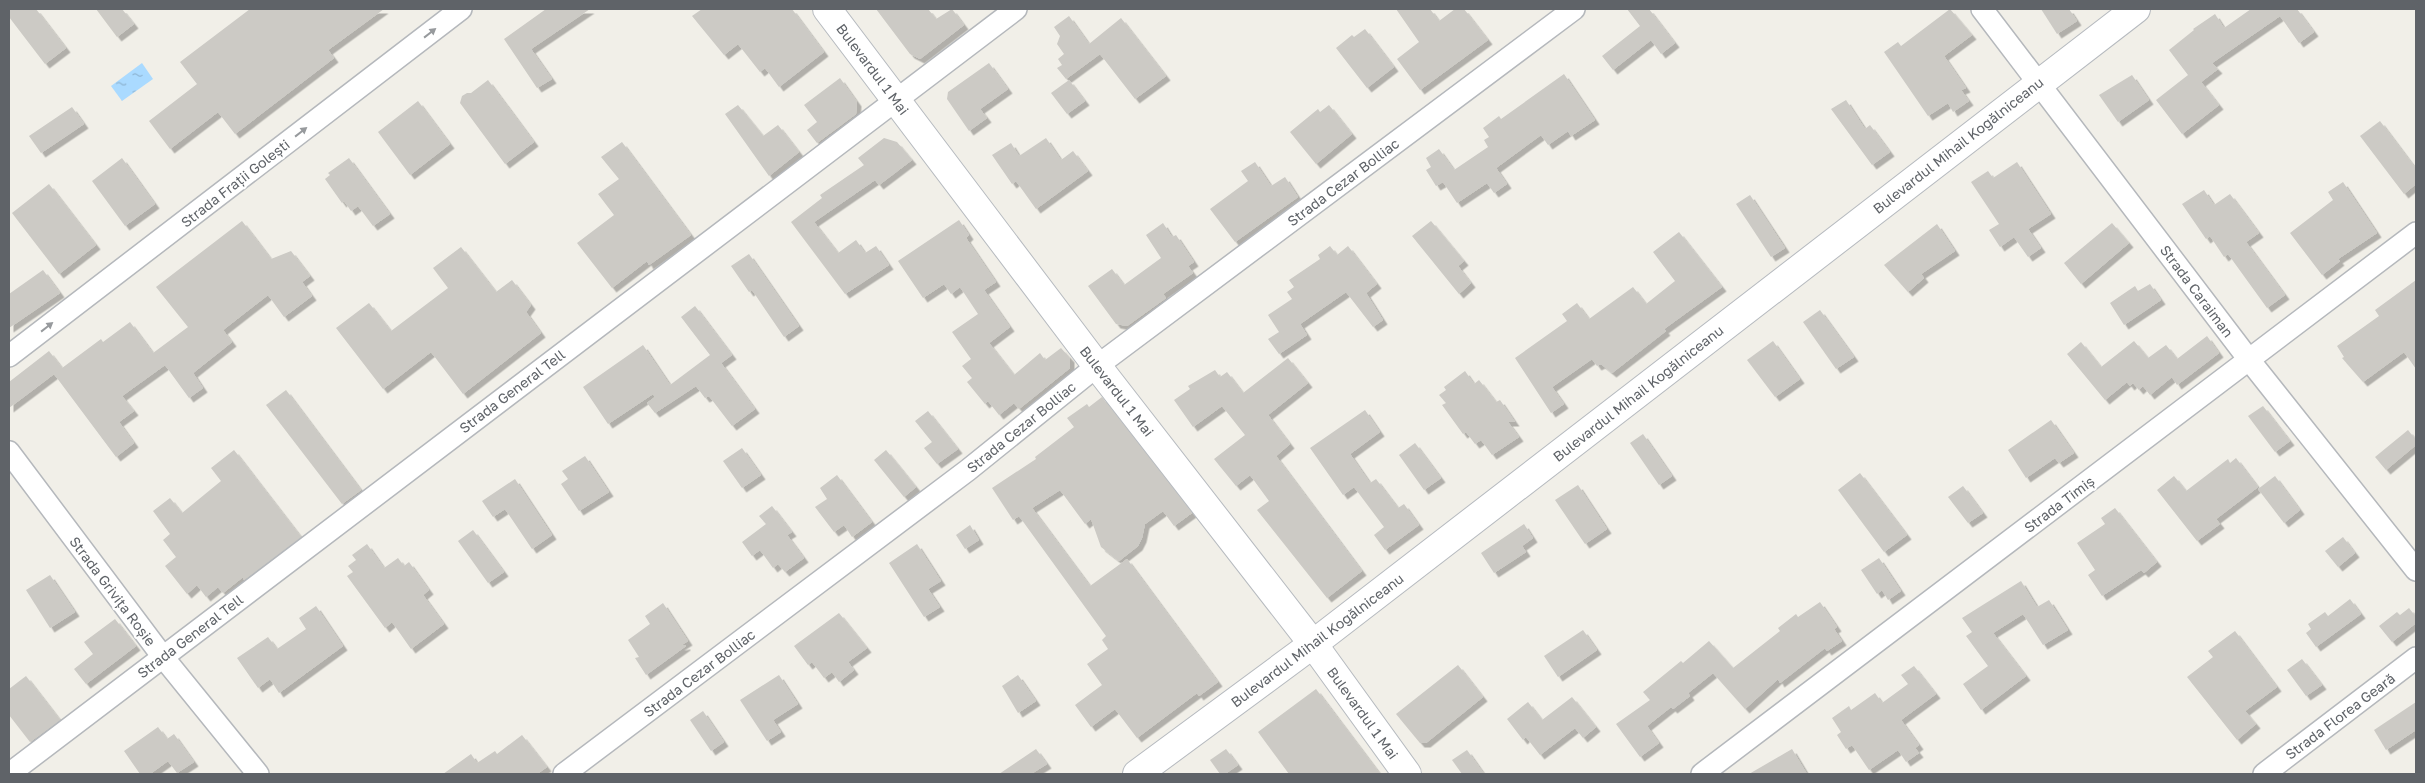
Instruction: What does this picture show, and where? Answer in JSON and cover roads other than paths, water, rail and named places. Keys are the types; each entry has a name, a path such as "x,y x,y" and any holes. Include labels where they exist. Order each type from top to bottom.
{"street":[{"name":"Strada Frații Golești","path":"9,356 461,9"},
{"name":"Bulevardul 1 Mai","path":"827,9 1097,366 1313,644 1407,774"},
{"name":"Strada General Tell","path":"9,774 1016,9"},
{"name":"Strada Cezar Bolliac","path":"564,774 968,470 1097,366 1574,9"},
{"name":"Strada Caraiman","path":"1982,9 2250,361 2416,570"},
{"name":"Bulevardul Mihail Kogălniceanu","path":"1137,774 1313,644 2136,9"},
{"name":"Strada Timiș","path":"1702,774 2250,361 2416,233"},
{"name":"Strada Grivița Roșie","path":"9,452 163,657 258,774"},
{"name":"Strada Florea Geară","path":"2264,774 2416,658"}],"water":[{"path":"142,63 153,79 122,101 111,86"}]}
